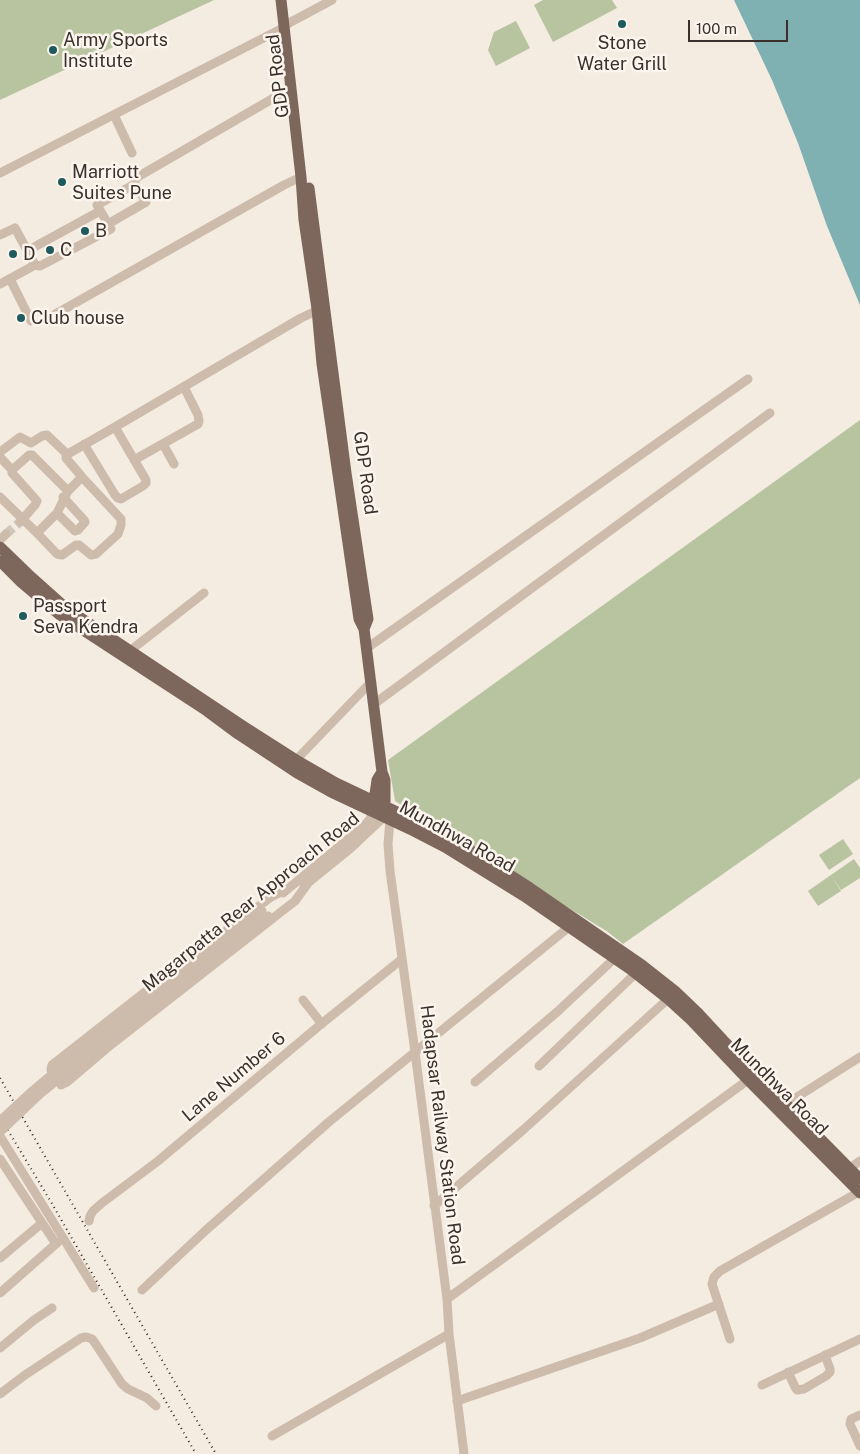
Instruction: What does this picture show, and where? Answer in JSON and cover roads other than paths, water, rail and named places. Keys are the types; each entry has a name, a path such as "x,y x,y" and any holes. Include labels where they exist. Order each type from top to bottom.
{"main road":[{"path":"281,0 286,26 304,220 321,308"},
{"name":"GDP Road","path":"287,0 286,26 321,308 368,619 364,629 382,772"},
{"name":"Mundhwa Road","path":"0,546 63,612 131,650 241,730 297,774 331,792 373,806"},
{"name":"Mundhwa Road","path":"0,561 21,582 207,711 296,760 460,856 532,901 615,958 675,991 786,1104 846,1172 860,1193"},
{"path":"382,772 386,780 387,814"},
{"name":"Magarpatta Rear Approach Road","path":"373,806 377,780 382,772"},
{"name":"Mundhwa Road","path":"387,814 450,838 488,861 530,888 634,967 691,1020 748,1080 846,1172 860,1179"}],"street":[{"path":"0,173 286,26 332,0"},
{"path":"0,284 35,266 40,266 111,229 97,205 135,184 136,179 141,175 291,88"},
{"path":"114,115 132,153"},
{"path":"46,320 284,185 301,178"},
{"path":"108,224 146,202 135,184"},
{"path":"27,251 100,211"},
{"path":"0,235 15,228 35,266"},
{"path":"10,279 31,321"},
{"path":"67,454 321,308"},
{"path":"367,648 748,379"},
{"path":"134,460 195,427 199,421 198,415 184,387"},
{"path":"374,704 770,413"},
{"path":"84,444 118,498 121,499 146,483 146,480 115,427"},
{"path":"0,452 16,438 20,437 31,442 42,436 47,436 67,454 66,458 82,477 121,518 121,525 118,534 96,554 91,555 79,545 76,545 62,555 57,554 0,497"},
{"path":"163,444 174,464"},
{"path":"12,470 29,455 32,456 66,494 85,522 76,531 57,513"},
{"path":"0,457 12,470 13,476 36,501 35,505 21,520"},
{"path":"37,533 57,513 66,494 82,477"},
{"path":"131,650 204,594"},
{"path":"296,760 371,682"},
{"name":"Magarpatta Rear Approach Road","path":"1,1139 40,1094 265,913 288,889 364,826 370,819 373,806"},
{"name":"Magarpatta Rear Approach Road","path":"0,1121 79,1052 202,955 308,883 387,814"},
{"name":"Hadapsar Railway Station Road","path":"387,814 390,871 447,1299 464,1454"},
{"path":"288,889 270,897 178,966 52,1065 50,1070 61,1085 295,901 308,883"},
{"path":"142,1290 205,1231 330,1121 569,927"},
{"path":"475,1082 558,1012 615,958"},
{"name":"Lane Number 6","path":"89,1221 93,1211 102,1203 158,1161 402,959"},
{"path":"539,1066 634,967"},
{"path":"434,1206 523,1130 668,999"},
{"path":"303,1000 322,1024"},
{"path":"786,1104 860,1057"},
{"path":"447,1299 748,1080"},
{"path":"1,1139 94,1288"},
{"path":"0,1159 56,1244"},
{"path":"846,1172 860,1161"},
{"path":"730,1339 712,1284 714,1277 720,1271 860,1193"},
{"path":"0,1258 42,1223"},
{"path":"0,1293 63,1238"},
{"path":"457,1401 640,1338 719,1304"},
{"path":"0,1348 52,1308"},
{"path":"272,1436 450,1334"},
{"path":"0,1394 25,1375 81,1338 86,1337 92,1339 122,1384 147,1398 156,1406"},
{"path":"762,1385 860,1338"},
{"path":"788,1372 797,1390 804,1389 830,1372 824,1355"},
{"path":"860,1415 851,1419 850,1424 860,1446"}],"water":[{"path":"734,0 860,0 860,305 827,226 798,143 772,80"}],"tunnel":[{"path":"6,534 20,522"}],"railway":[{"path":"0,1078 216,1454"},
{"path":"0,1117 196,1454"}],"place":[{"name":"Stone Water Grill","path":"622,24"},
{"name":"Army Sports Institute","path":"53,50"},
{"name":"Marriott Suites Pune","path":"62,182"},
{"name":"B","path":"85,231"},
{"name":"C","path":"50,250"},
{"name":"D","path":"13,254"},
{"name":"Club house","path":"21,318"},
{"name":"Passport Seva Kendra","path":"23,616"}]}
